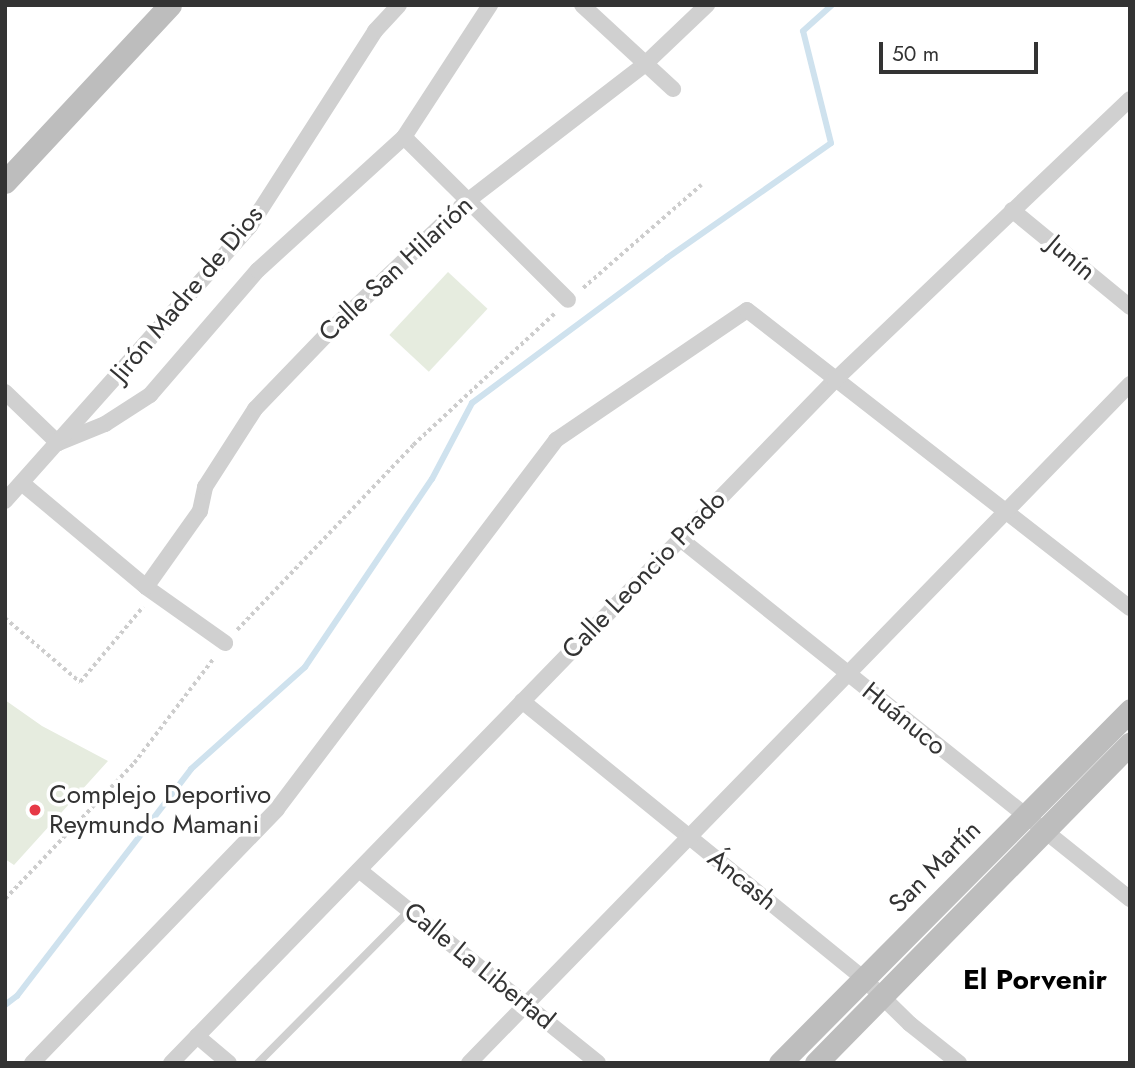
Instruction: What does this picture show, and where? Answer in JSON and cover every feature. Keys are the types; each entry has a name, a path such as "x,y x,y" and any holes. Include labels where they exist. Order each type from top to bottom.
{"street":[{"path":"5,182 170,5"},
{"name":"Jirón Madre de Dios","path":"5,501 23,484 250,226 375,32 399,5"},
{"path":"5,392 58,443 105,425 150,395 258,270 404,137 490,5"},
{"path":"582,5 673,89"},
{"name":"Calle San Hilarión","path":"151,589 200,511 205,487 255,409 330,331 466,202 645,64 707,5"},
{"name":"Calle Leoncio Prado","path":"172,1063 835,380 1130,99"},
{"path":"404,137 466,202 568,300"},
{"name":"Junín","path":"1013,210 1130,307"},
{"path":"32,1063 277,809 556,440 747,310 1130,608"},
{"path":"469,1063 1130,384"},
{"path":"23,484 151,589 225,643"},
{"name":"Huánuco","path":"679,538 1130,900"},
{"name":"Áncash","path":"522,701 864,978 910,1024 959,1063"},
{"name":"San Martín","path":"780,1063 1130,710"},
{"path":"1105,735 1126,748"},
{"name":"San Martín","path":"816,1063 1126,748"},
{"name":"Calle La Libertad","path":"359,870 598,1063"},
{"path":"197,1036 229,1063"}],"lane":[{"path":"258,1063 410,910"}],"path":[{"path":"5,899 134,763 225,643 413,445 568,300 701,185"},
{"path":"5,618 80,682 151,589"}],"shaded area":[{"path":"448,272 487,309 429,372 389,335"},
{"name":"Complejo Deportivo Reymundo Mamani","path":"5,700 42,726 108,761 14,865 5,859"}],"waterway":[{"path":"5,1005 17,996 191,769 305,667 432,479 472,403 667,258 831,143 803,31 832,5"}],"place":[{"name":"Complejo Deportivo Reymundo Mamani","path":"35,810"}],"district":[{"name":"El Porvenir","path":"1035,980"}]}
